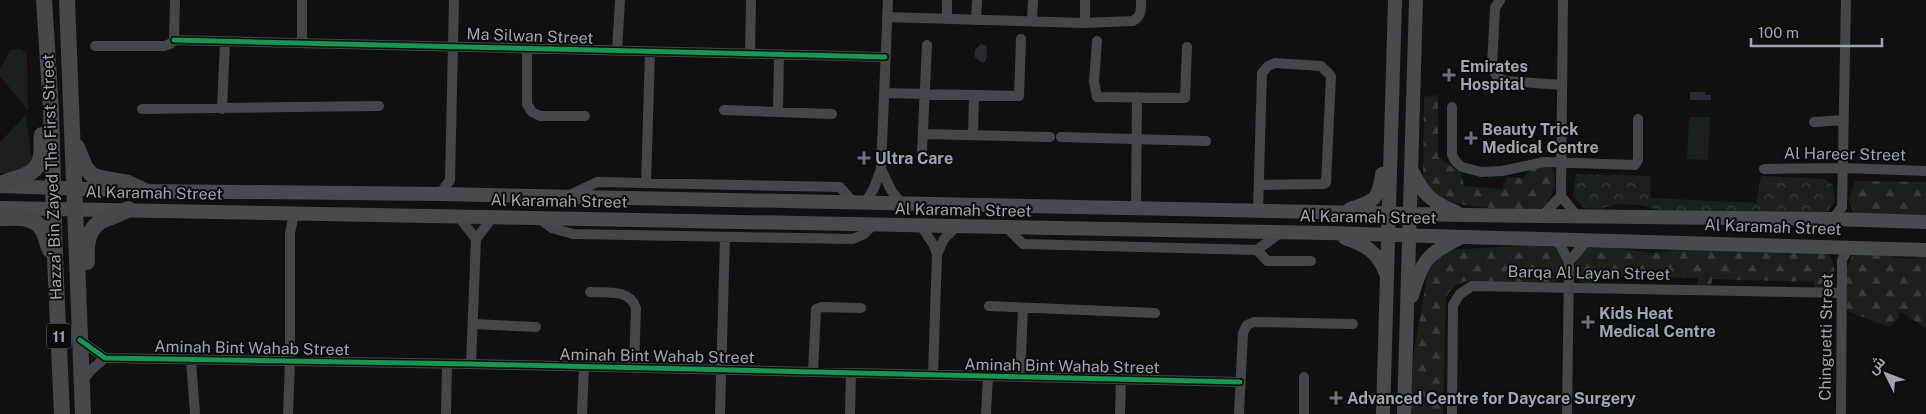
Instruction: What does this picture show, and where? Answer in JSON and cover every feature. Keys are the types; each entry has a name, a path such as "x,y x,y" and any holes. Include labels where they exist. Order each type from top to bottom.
{"main road":[{"name":"Hazza' Bin Zayed The First Street","path":"44,0 51,110 62,414"},
{"name":"Hazza' Bin Zayed The First Street","path":"67,0 83,414"},
{"path":"1383,414 1389,154 1395,0"},
{"path":"1404,414 1416,0"},
{"path":"0,185 29,174 39,164 42,154 43,129 51,110"},
{"path":"72,141 85,167 92,175 128,183 144,191"},
{"path":"1339,212 1366,205 1373,200 1379,191 1383,167 1389,154"},
{"path":"1411,168 1420,187 1428,198 1439,205 1464,215"},
{"name":"Al Karamah Street","path":"0,185 144,191 464,194 1409,214 1833,219 1926,222"},
{"name":"Al Karamah Street","path":"0,208 1327,233 1926,250"},
{"path":"78,285 85,272 87,242 93,229 104,220 128,209"},
{"path":"0,218 26,219 38,225 43,231 49,249 55,258"},
{"path":"1327,233 1359,242 1369,248 1380,261 1386,276"},
{"path":"1406,314 1419,272 1426,260 1439,248 1462,237"}],"street":[{"path":"174,40 175,0"},
{"path":"302,0 302,42"},
{"path":"440,194 450,180 454,0"},
{"path":"617,51 620,0"},
{"path":"750,54 751,0"},
{"path":"568,196 597,182 840,187 859,202 874,188 881,170 888,0"},
{"path":"947,0 947,19"},
{"path":"976,20 977,0"},
{"path":"1032,0 1032,21"},
{"path":"1085,0 1085,23"},
{"path":"887,18 1085,23 1133,21 1141,13 1141,0"},
{"path":"1500,0 1495,8 1492,67 1497,77 1506,82 1562,85"},
{"path":"1563,0 1561,196 1577,216"},
{"path":"1833,219 1842,207 1846,0"},
{"path":"884,93 1019,96 1021,39"},
{"name":"Ma Silwan Street","path":"95,46 164,46 174,40 885,57"},
{"path":"1097,41 1094,82 1097,97 1185,98 1187,47"},
{"path":"222,109 225,42"},
{"path":"922,152 927,45"},
{"name":"Ma Silwan Street","path":"528,49 527,104 532,112 540,116 585,116"},
{"path":"646,183 650,52"},
{"path":"778,112 779,55"},
{"path":"1258,211 1262,73 1268,66 1275,63 1322,66 1331,76 1326,183 1259,185"},
{"path":"973,135 974,95"},
{"path":"1136,208 1137,97"},
{"path":"142,109 379,106"},
{"path":"1452,107 1452,155 1462,168 1481,172 1502,171 1544,162 1635,165 1638,160 1638,119"},
{"path":"724,110 832,114"},
{"path":"1814,122 1844,120"},
{"path":"923,134 1206,140"},
{"name":"Al Hareer Street","path":"1764,168 1926,171"},
{"path":"881,170 891,190 901,203"},
{"path":"450,180 464,194"},
{"path":"1543,216 1561,196"},
{"path":"1842,207 1853,220"},
{"path":"288,414 290,233 294,214"},
{"path":"459,217 476,239"},
{"path":"471,364 476,239 492,218"},
{"path":"540,219 552,228 573,234 725,237 853,239 864,234 873,225"},
{"path":"921,226 937,254"},
{"path":"933,375 937,254 944,239 956,227"},
{"path":"1007,228 1023,244 1257,250 1280,233"},
{"path":"720,414 725,237"},
{"path":"1554,239 1560,245 1569,262 1567,414"},
{"path":"1569,262 1588,240"},
{"name":"Chinguetti Street","path":"1832,246 1842,260"},
{"name":"Chinguetti Street","path":"1841,414 1842,260 1849,247"},
{"path":"1257,250 1266,261 1311,261"},
{"name":"Barqa Al Layan Street","path":"1452,414 1453,306 1460,294 1472,286 1841,293"},
{"name":"Aminah Bint Wahab Street","path":"590,292 622,294 632,298 636,308 634,368"},
{"path":"988,306 1155,313"},
{"path":"813,372 816,309 822,307 861,308"},
{"path":"1020,377 1023,308"},
{"path":"1239,414 1243,332 1247,325 1254,322 1353,324"},
{"path":"473,324 536,327"},
{"path":"80,340 105,358 90,371 82,382"},
{"name":"Aminah Bint Wahab Street","path":"105,358 471,364 1240,382"},
{"path":"191,360 195,414"},
{"path":"446,414 447,364"},
{"path":"582,414 584,367"},
{"path":"850,414 851,373"},
{"path":"986,414 988,376"},
{"path":"1304,378 1304,414"},
{"path":"1120,414 1121,379"}],"green space":[{"path":"20,49 27,56 28,110 0,76 0,69 10,50"},
{"path":"1438,95 1438,157 1461,173 1464,186 1502,189 1507,177 1523,178 1532,169 1550,165 1555,178 1554,190 1543,206 1538,210 1475,206 1451,202 1431,190 1423,179 1424,97"},
{"path":"26,115 32,162 24,173 0,173 0,142"},
{"path":"1689,117 1710,117 1708,160 1687,159"},
{"path":"1576,174 1651,176 1650,198 1756,203 1761,176 1825,179 1833,185 1835,201 1825,215 1664,211 1639,205 1617,204 1600,209 1584,208 1573,196"},
{"path":"1855,181 1926,182 1926,219 1862,216 1853,212 1849,199"},
{"path":"1535,245 1555,247 1564,263 1562,276 1554,282 1467,281 1457,285 1448,294 1446,297 1443,414 1410,414 1414,352 1428,271 1435,261 1447,250"},
{"path":"1600,246 1651,253 1671,251 1680,247 1826,252 1833,264 1833,288 1815,289 1814,282 1712,279 1711,286 1697,286 1698,278 1595,276 1594,284 1579,281 1575,277 1574,267 1580,255 1584,249"},
{"path":"1884,252 1893,257 1904,259 1926,254 1926,328 1899,311 1899,318 1889,327 1847,311 1846,274 1853,254"}],"shaded area":[{"path":"981,44 986,46 987,56 985,62 982,63 975,57 975,50"},
{"path":"1690,92 1705,92 1705,95 1711,95 1711,100 1690,100"}],"cycle path":[{"path":"174,40 885,57"},
{"path":"80,340 105,358 471,364 1240,382"}],"place":[{"name":"Emirates Hospital","path":"1449,75"},
{"name":"Beauty Trick Medical Centre","path":"1471,138"},
{"name":"Ultra Care","path":"864,158"},
{"name":"Kids Heat Medical Centre","path":"1588,322"},
{"name":"Advanced Centre for Daycare Surgery","path":"1336,398"}]}
